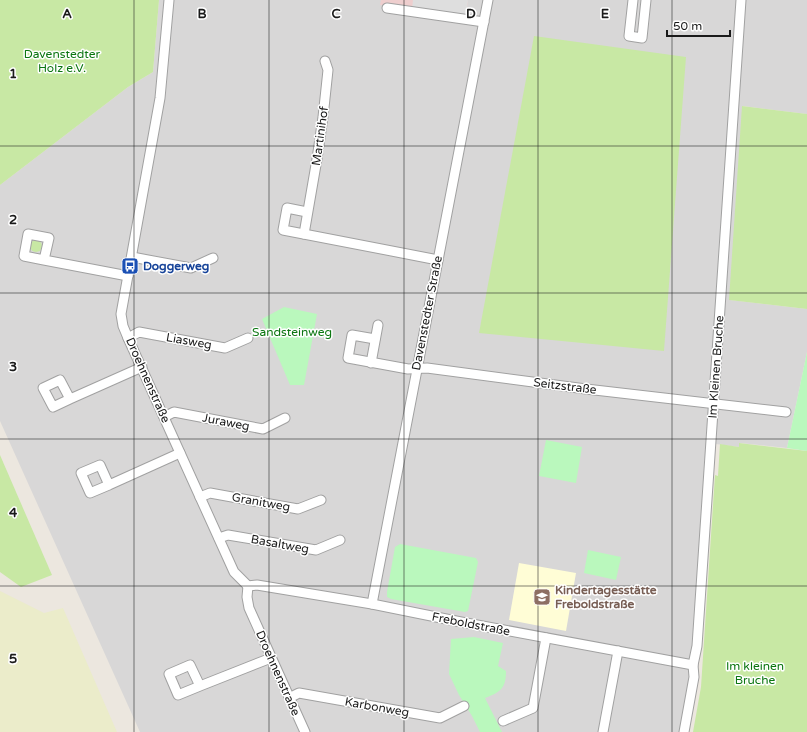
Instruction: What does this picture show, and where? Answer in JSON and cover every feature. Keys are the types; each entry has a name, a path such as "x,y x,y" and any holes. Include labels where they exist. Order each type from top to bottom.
{"street":[{"name":"Droehnenstraße","path":"168,0 160,98 121,314 123,326 234,572 248,586 247,597 249,608 305,732"},
{"name":"Davenstedter Straße","path":"372,604 488,0"},
{"path":"633,0 629,36 642,38 646,0"},
{"name":"Im Kleinen Bruche","path":"684,732 694,677 693,665 698,646 741,0"},
{"path":"387,8 484,22"},
{"name":"Martinihof","path":"304,234 317,159 328,70 325,61"},
{"path":"308,212 287,208 283,230 438,260"},
{"path":"132,257 191,268 213,258"},
{"path":"44,260 128,276"},
{"path":"371,363 378,325"},
{"name":"Liasweg","path":"128,338 139,332 225,348 248,338"},
{"path":"375,339 352,335 348,358 408,369 417,369"},
{"path":"70,399 142,367"},
{"name":"Seitzstraße","path":"417,369 427,368 786,412"},
{"name":"Juraweg","path":"164,417 174,412 263,429 285,418"},
{"path":"109,485 180,453"},
{"name":"Granitweg","path":"200,497 210,493 298,509 321,500"},
{"name":"Basaltweg","path":"219,538 228,534 316,550 340,540"},
{"name":"Freboldstraße","path":"248,586 257,585 372,604 693,665"},
{"path":"503,721 533,708 546,638"},
{"path":"603,732 618,651"},
{"path":"200,686 271,658"},
{"name":"Karbonweg","path":"289,698 298,693 440,718 464,706"}],"shaded area":[{"path":"159,0 807,0 807,114 743,106 730,300 807,309 807,352 787,448 740,443 739,447 708,443 694,663 681,732 140,732 0,421 0,185 128,87 153,72"},
{"path":"381,0 468,0 466,16 380,5"},
{"path":"413,0 468,0 466,16 412,9"},
{"name":"Kindertagesstätte Freboldstraße","path":"519,563 576,573 566,631 509,620"}],"green space":[{"name":"Davenstedter Holz e.V.","path":"0,0 159,0 153,72 128,87 0,185"},
{"path":"534,36 686,57 664,351 479,333"},
{"path":"742,106 807,114 807,309 729,300"},
{"path":"34,240 38,240 42,246 38,252 34,252 30,248 30,244"},
{"name":"Sandsteinweg","path":"284,307 317,314 304,385 290,385 262,319"},
{"path":"807,352 807,451 787,448"},
{"path":"546,440 582,447 576,483 539,476"},
{"name":"Im kleinen Bruche","path":"739,443 807,451 807,732 693,732 701,687 715,475 718,476 720,444 739,447"},
{"path":"0,455 52,575 21,587 0,572"},
{"path":"400,544 476,558 478,562 468,611 465,612 391,599 387,597 395,547"},
{"path":"588,550 621,557 616,580 584,573"},
{"path":"0,591 44,613 63,608 117,732 0,732"},
{"path":"474,637 503,643 498,666 506,671 505,682 502,689 485,698 502,732 480,732 449,674 451,639"}],"place":[{"name":"Doggerweg","path":"130,266"},
{"name":"Kindertagesstätte Freboldstraße","path":"542,597"}]}
